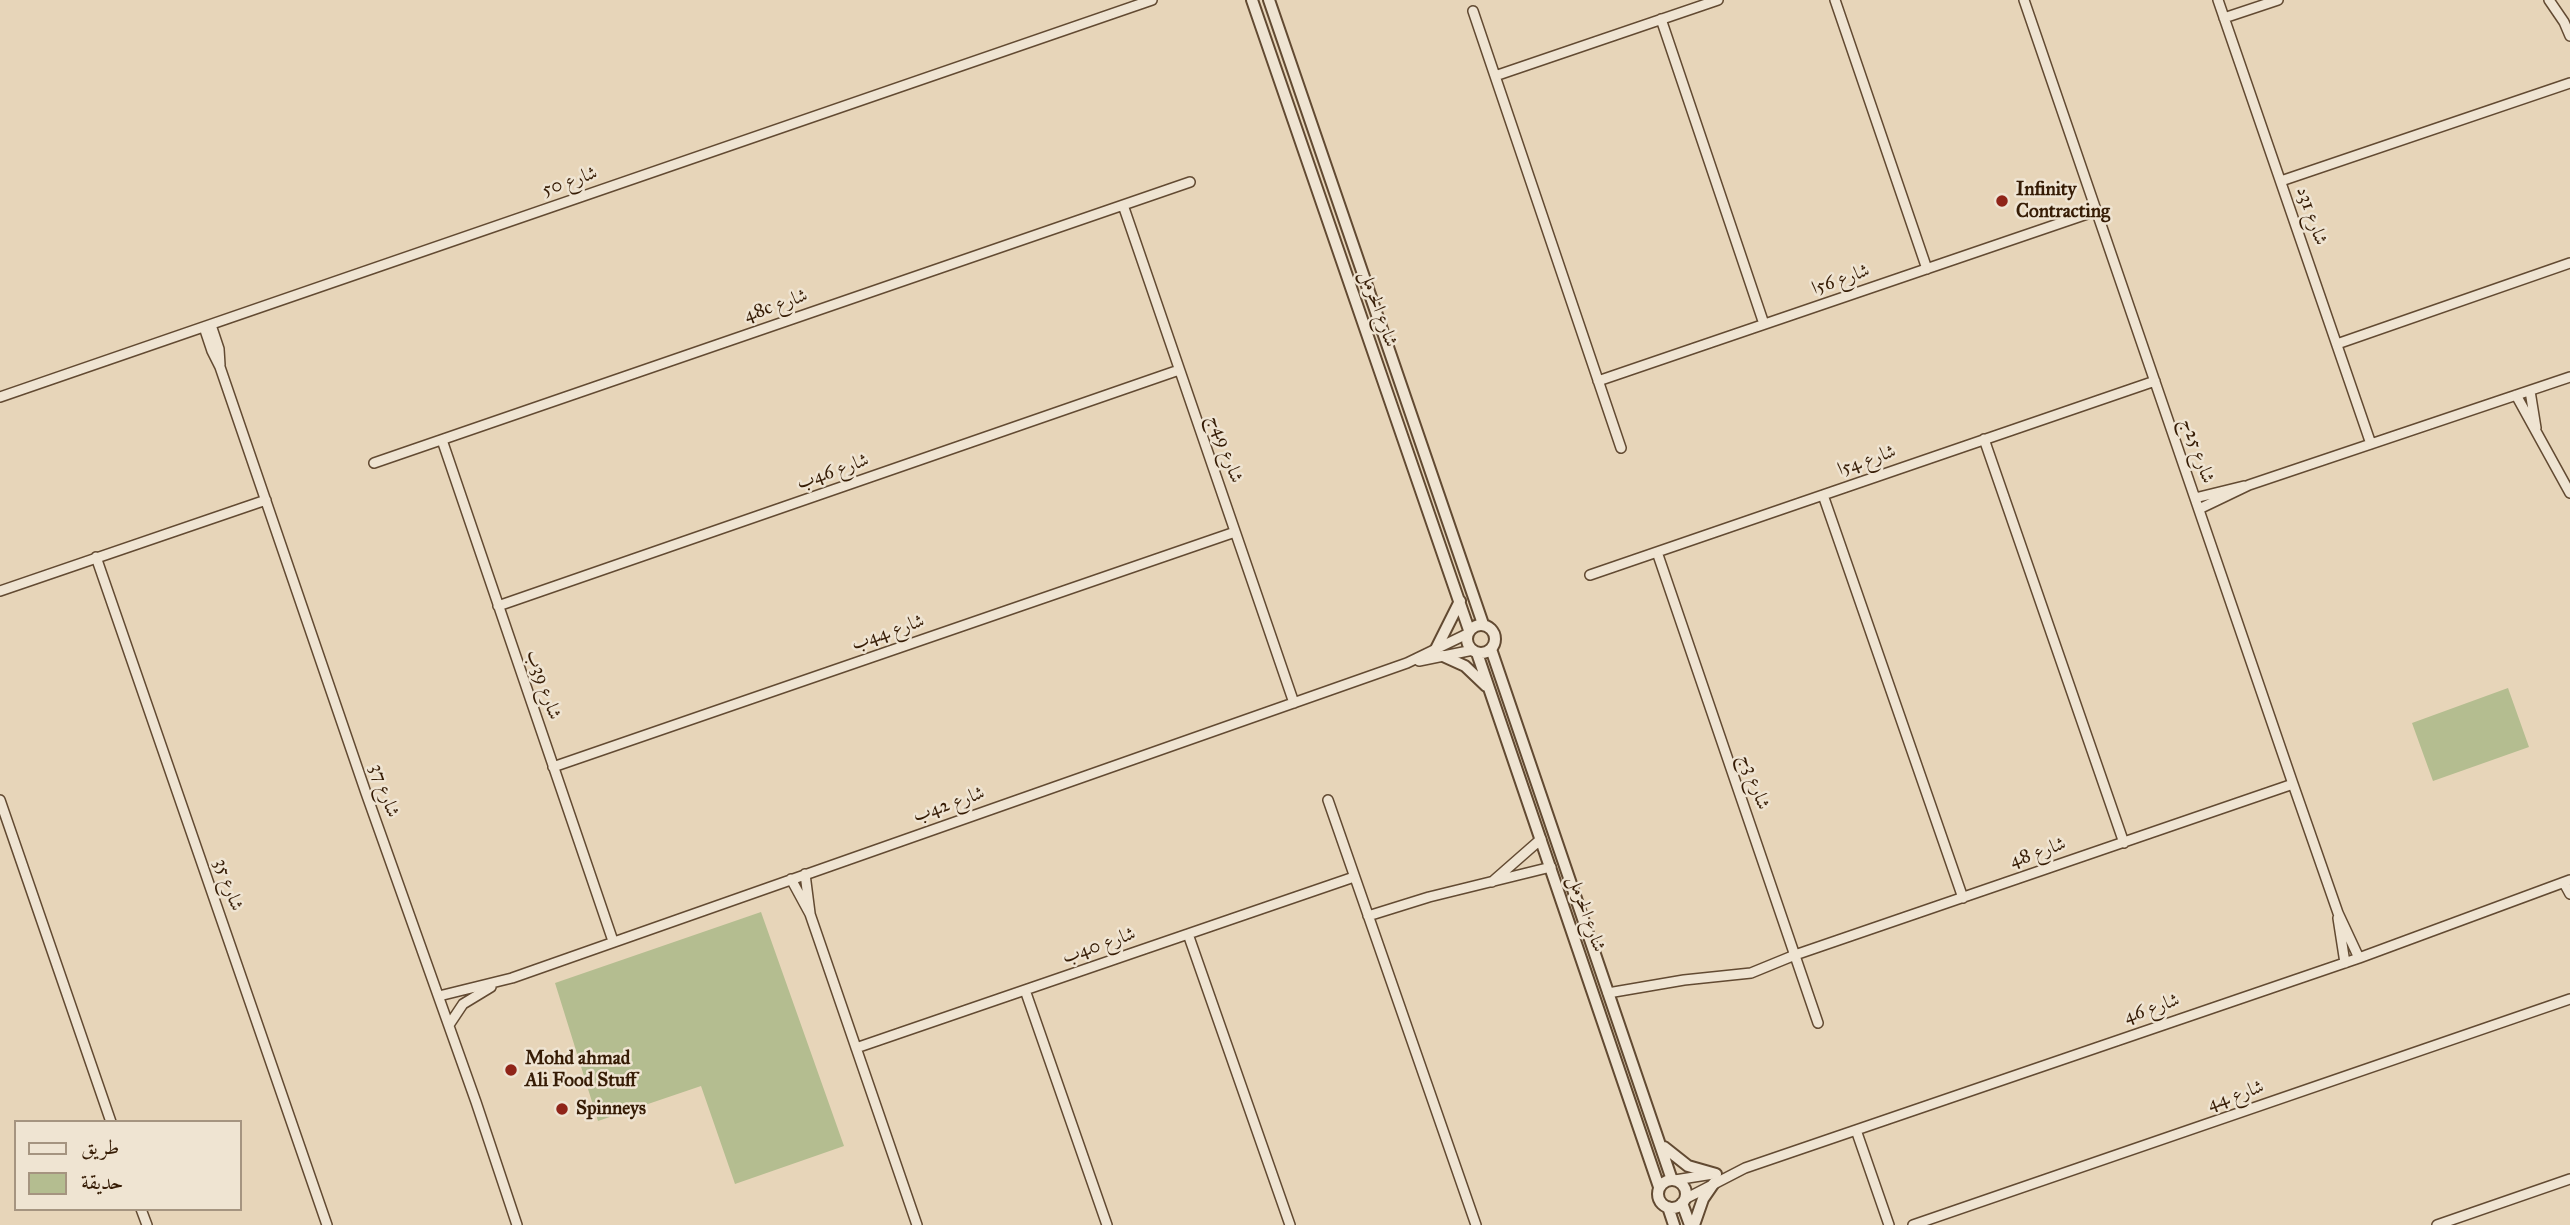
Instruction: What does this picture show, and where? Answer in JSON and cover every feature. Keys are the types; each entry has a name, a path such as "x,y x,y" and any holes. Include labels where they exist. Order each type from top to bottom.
{"street":[{"name":"شارع 50","path":"0,397 1152,0"},
{"path":"1243,0 1257,13"},
{"name":"شارع الحرمل","path":"1252,0 1460,601 1468,632"},
{"path":"1495,76 1718,0"},
{"path":"1835,0 1927,269"},
{"name":"شارع 25ج","path":"2024,0 2338,913 2359,958"},
{"name":"شارع 31د","path":"2218,0 2371,444"},
{"path":"2224,18 2278,0"},
{"path":"2549,0 2570,36"},
{"name":"شارع الحرمل","path":"1272,4 1483,624"},
{"path":"1472,11 1621,448"},
{"path":"1661,19 1765,324"},
{"path":"2281,181 2570,83"},
{"name":"48c شارع","path":"374,463 1190,182"},
{"name":"شارع 49ج","path":"1122,205 1294,703"},
{"name":"شارع 56ا","path":"1598,382 2096,211"},
{"path":"2337,344 2570,263"},
{"name":"شارع 37","path":"208,326 219,349 220,367 517,1225"},
{"name":"شارع 46ب","path":"498,606 1179,370"},
{"path":"2199,509 2249,485 2570,377"},
{"name":"شارع 54ا","path":"1590,575 2155,381"},
{"path":"2530,391 2536,430"},
{"path":"2516,395 2570,493"},
{"path":"1984,439 2124,842"},
{"name":"شارع 39ب","path":"442,440 613,942"},
{"path":"2195,498 2249,485"},
{"path":"1823,495 1963,898"},
{"path":"0,591 266,499"},
{"name":"شارع 44ب","path":"553,767 1235,532"},
{"name":"شارع 3ج","path":"1657,552 1818,1023"},
{"name":"شارع 35","path":"96,557 327,1225"},
{"path":"1460,601 1439,653 1474,673 1490,690"},
{"path":"1483,624 1495,634 1495,644 1485,653 1475,652 1467,643 1468,632 1475,625 1483,624"},
{"name":"شارع 42ب","path":"1439,653 1468,632"},
{"name":"شارع الحرمل","path":"1491,649 1674,1180"},
{"name":"شارع الحرمل","path":"1475,652 1659,1187"},
{"name":"شارع 42ب","path":"439,996 502,981 1407,663 1439,653 1475,652"},
{"name":"شارع 48","path":"1608,992 1751,973 2293,784"},
{"path":"0,800 110,1120"},
{"path":"1328,800 1476,1225"},
{"path":"1490,883 1541,839"},
{"path":"1368,916 1429,897 1551,867"},
{"path":"805,874 810,914"},
{"name":"شارع 40ب","path":"856,1048 1354,877"},
{"path":"792,879 810,914 917,1225"},
{"path":"2567,882 2570,894"},
{"name":"شارع 46","path":"1674,1180 1715,1178 1745,1168 2345,963 2567,882"},
{"name":"شارع 25ج","path":"2338,913 2345,963"},
{"path":"1188,934 1290,1225"},
{"name":"شارع 42ب","path":"449,1025 469,999 502,981"},
{"path":"1025,990 1107,1225"},
{"name":"شارع 44","path":"1913,1225 2570,999"},
{"path":"1856,1130 1889,1225"},
{"path":"1659,1142 1672,1156 1688,1167 1715,1178 1692,1225"},
{"name":"شارع 46","path":"1684,1201 1715,1178"},
{"path":"2437,1225 2570,1179"},
{"path":"1674,1225 1668,1207 1658,1197 1659,1187 1666,1181 1674,1180 1683,1186 1684,1201 1692,1225"},
{"path":"1668,1207 1676,1207 1684,1201"}],"green space":[{"path":"2508,688 2529,747 2433,781 2412,723"},
{"path":"761,912 844,1146 735,1184 701,1086 598,1121 555,983"}],"place":[{"name":"Infinity Contracting","path":"2002,201"},
{"name":"Mohd ahmad Ali Food Stuff","path":"511,1070"},
{"name":"Spinneys","path":"562,1109"}]}
